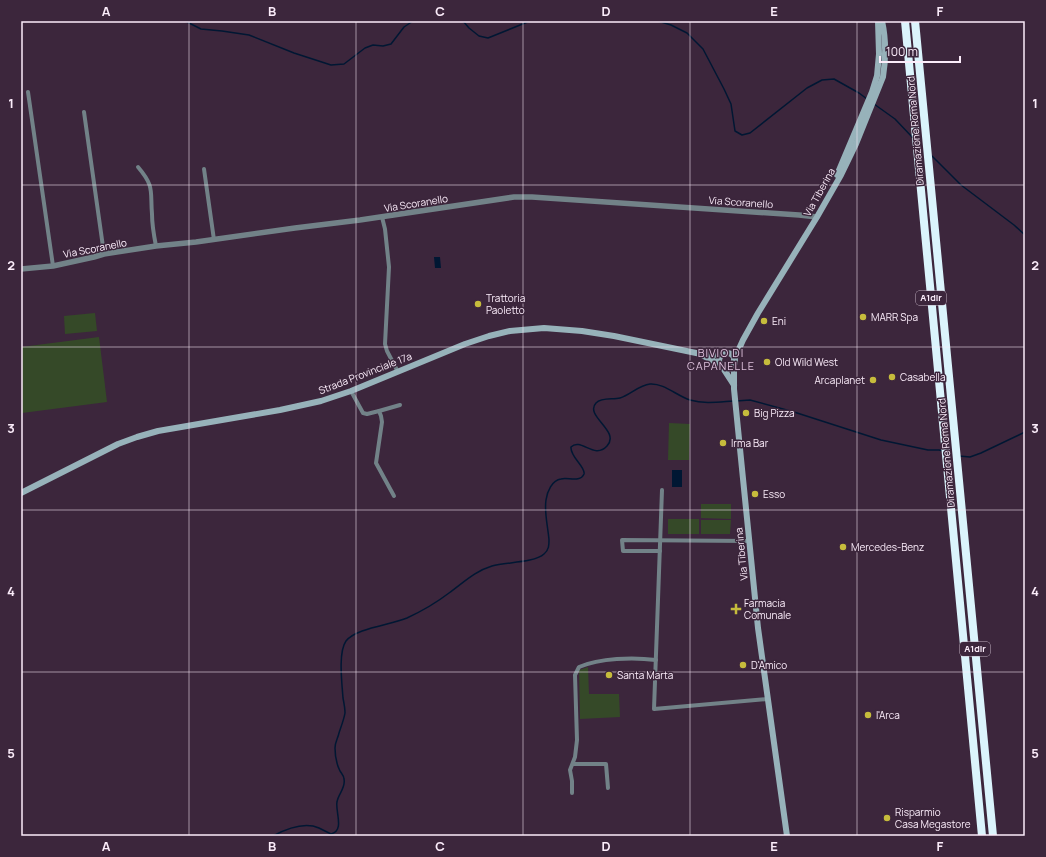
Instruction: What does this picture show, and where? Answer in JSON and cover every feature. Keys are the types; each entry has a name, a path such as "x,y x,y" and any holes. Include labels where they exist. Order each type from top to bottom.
{"highway":[{"name":"Diramazione Roma Nord","path":"905,21 982,836"},
{"name":"Diramazione Roma Nord","path":"915,21 993,836"}],"main road":[{"path":"874,92 879,64 880,44 878,21"},
{"path":"874,92 883,77 884,70 885,45 882,21"},
{"name":"Via Tiberina","path":"787,836 758,628 734,388 734,362 743,340 758,313 831,194 856,144 866,111 874,92"},
{"name":"Strada Provinciale 17a","path":"21,493 118,444 142,435 307,405 351,391 481,338 510,332 536,328 594,332 701,354"},
{"path":"734,388 721,366 719,359 736,348 743,340"},
{"path":"701,354 731,355 734,362 730,368 725,369 701,354"}],"street":[{"path":"28,92 53,266"},
{"path":"84,112 104,254"},
{"path":"138,167 147,179 152,190 152,217 156,246"},
{"path":"204,169 214,240"},
{"name":"Via Scoranello","path":"21,270 53,266 104,254 156,246 214,240 382,217 506,198 529,197 817,217"},
{"path":"382,217 390,268 385,344 398,372"},
{"path":"351,391 364,414 400,404"},
{"path":"379,411 382,422 376,463 394,496"},
{"path":"662,490 654,709 768,699"},
{"path":"660,551 622,551 622,540 749,541"},
{"path":"572,793 570,770 575,758 577,740 575,675 579,667 598,661 640,658 656,660"},
{"path":"573,764 606,764 608,788"}],"green space":[{"path":"95,313 97,331 65,334 64,316"},
{"path":"99,337 107,402 22,413 21,347"},
{"path":"669,423 690,424 689,460 668,460"},
{"path":"701,504 731,504 731,519 701,518"},
{"path":"668,519 699,519 699,534 668,534"},
{"path":"701,520 731,520 730,534 701,534"},
{"path":"588,667 589,694 619,694 620,717 580,719 579,670"}],"water":[{"path":"434,257 440,257 441,268 435,268"},
{"path":"672,470 682,470 682,487 672,487"}],"waterway":[{"path":"185,21 201,29 249,35 294,53 331,65 344,64 365,48 373,45 383,46 391,44 404,27 413,21"},
{"path":"463,21 479,36 488,38 530,21"},
{"path":"658,21 671,25 687,33 703,49 731,104 735,131 742,135 750,133 807,88 822,80 834,79 867,99"},
{"path":"874,104 895,119 913,138"},
{"path":"932,156 961,185 1025,235"},
{"path":"273,836 302,826 314,826 331,834 338,829 337,802 343,788 344,777 337,763 335,748 345,713 341,660 346,641 365,630 407,618 418,613 486,568 534,559 546,552 548,549 549,540 545,509 549,490 558,480 577,479 582,477 584,474 583,468 571,451 571,447 579,445 597,451 602,450 607,446 610,440 610,435 607,429 595,413 594,408 598,401 604,399 617,399 642,386 650,384 655,384 690,400 701,402 733,401"},
{"path":"736,401 750,400 794,412 881,440 928,450 943,451"},
{"path":"959,456 970,457 1025,432"}],"place":[{"name":"Trattoria Paoletto","path":"478,304"},
{"name":"MARR Spa","path":"863,317"},
{"name":"Eni","path":"764,321"},
{"name":"Old Wild West","path":"767,362"},
{"name":"Casabella","path":"892,377"},
{"name":"Arcaplanet","path":"873,380"},
{"name":"Big Pizza","path":"746,413"},
{"name":"Irma Bar","path":"723,443"},
{"name":"Esso","path":"755,494"},
{"name":"Mercedes-Benz","path":"843,547"},
{"name":"Farmacia Comunale","path":"736,609"},
{"name":"D'Amico","path":"743,665"},
{"name":"Santa Marta","path":"609,675"},
{"name":"l'Arca","path":"868,715"},
{"name":"Risparmio Casa Megastore","path":"887,818"}],"district":[{"name":"BIVIO DI CAPANELLE","path":"721,359"}]}
